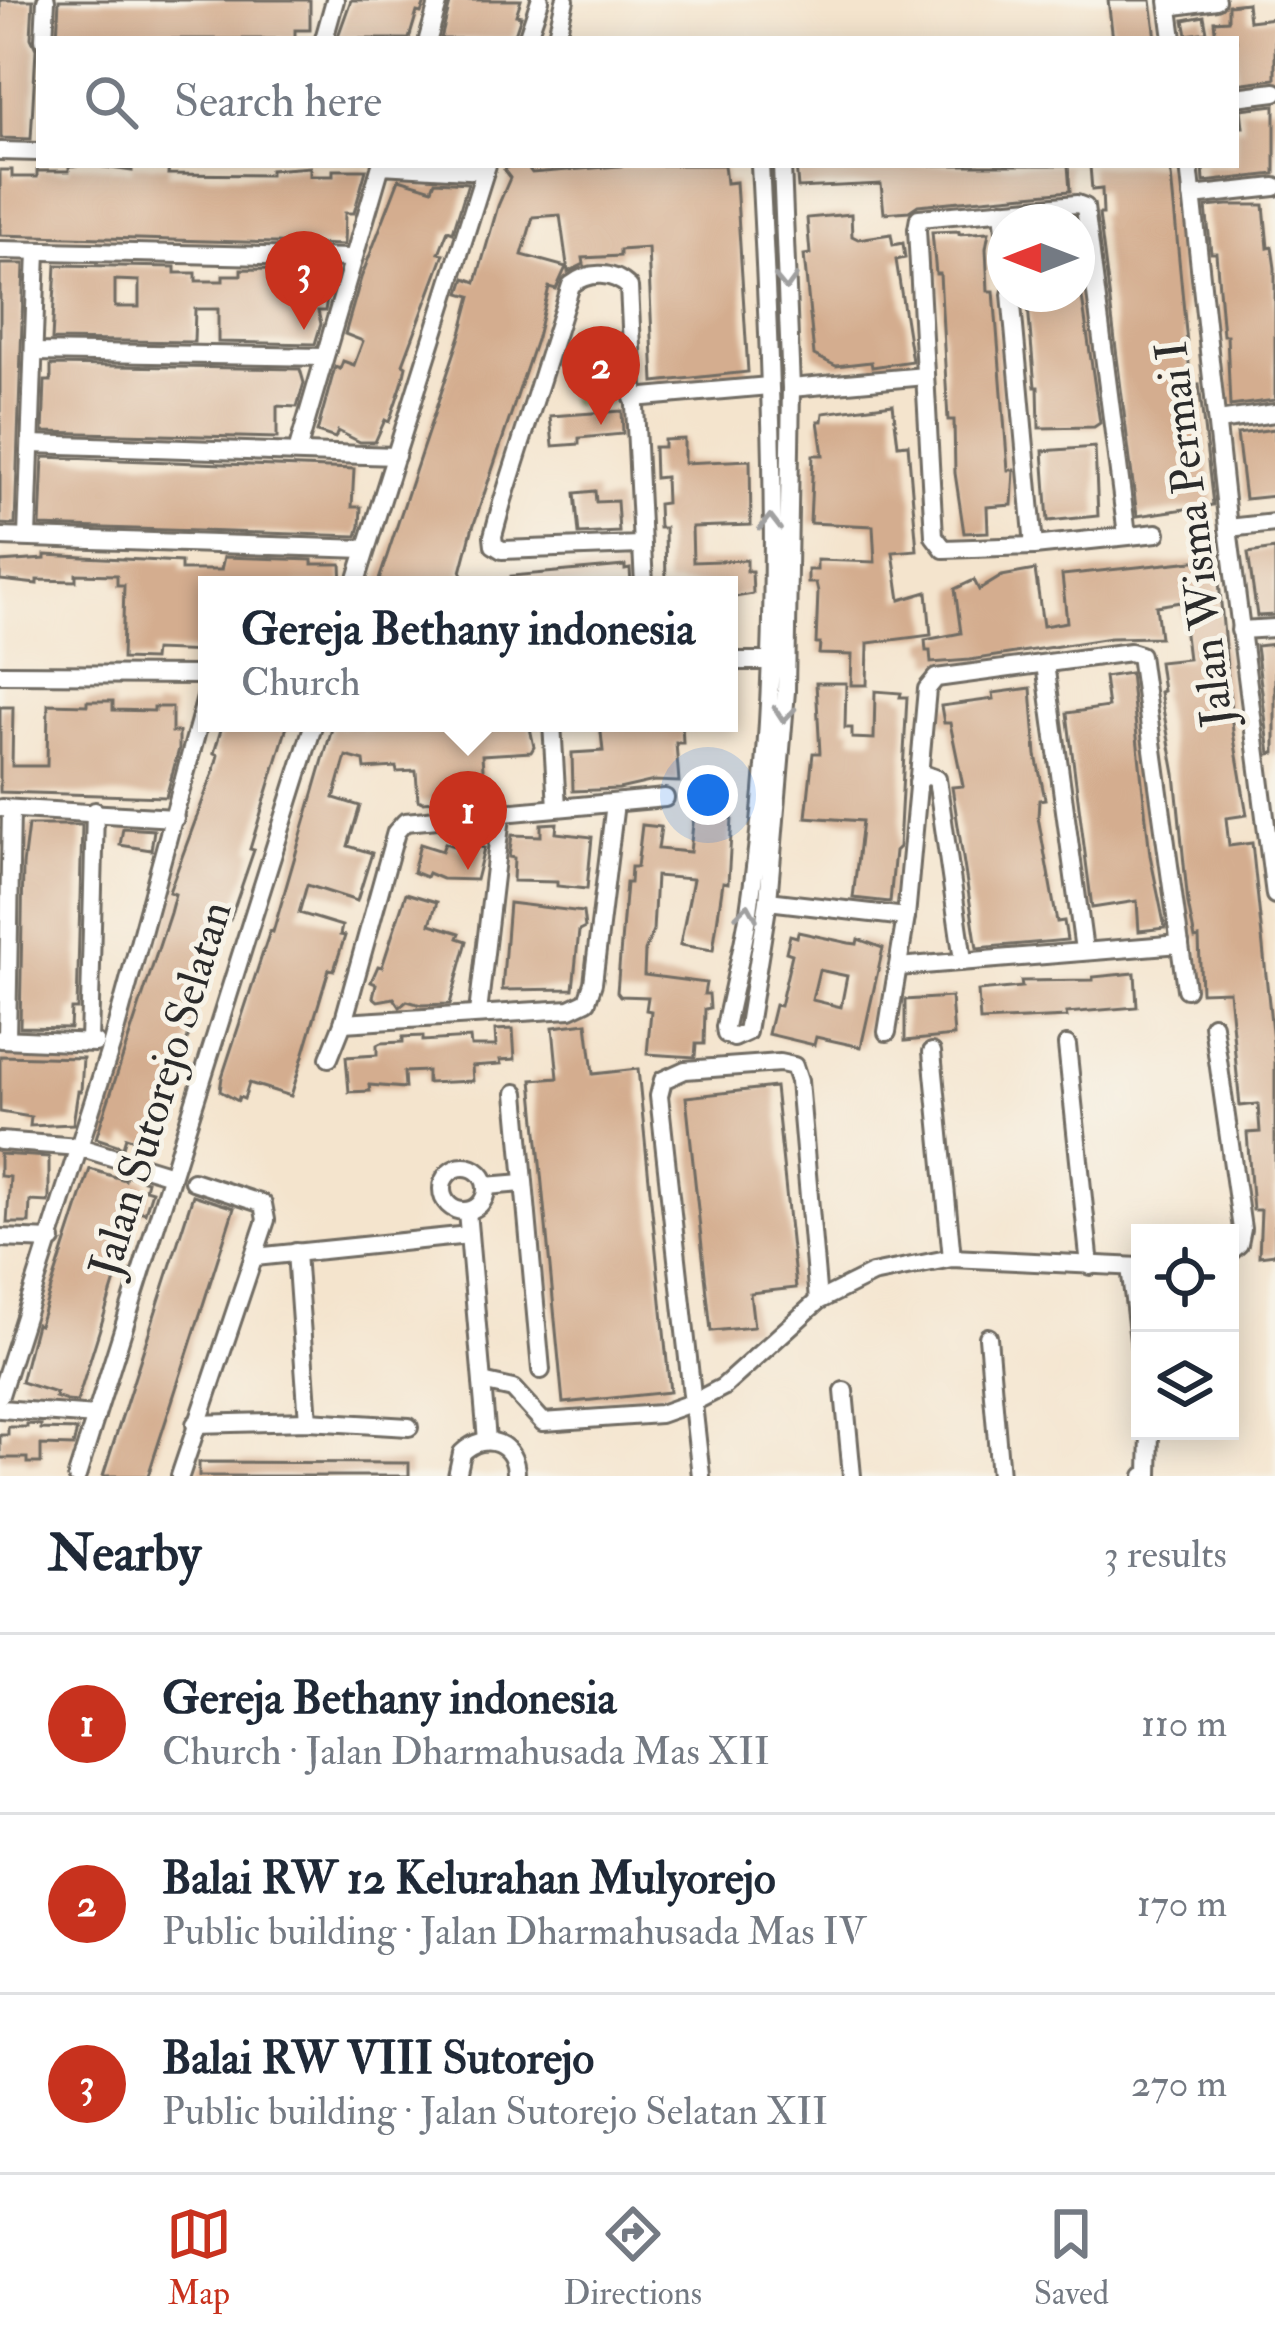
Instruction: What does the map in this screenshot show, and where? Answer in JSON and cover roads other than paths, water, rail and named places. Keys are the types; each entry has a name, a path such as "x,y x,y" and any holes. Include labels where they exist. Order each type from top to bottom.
{"street":[{"path":"44,36 46,0"},
{"path":"325,36 334,0"},
{"path":"429,36 439,0"},
{"path":"528,36 540,0"},
{"path":"557,36 565,0"},
{"path":"1173,36 1168,4 1216,0"},
{"path":"1239,98 1275,92"},
{"path":"0,151 36,152"},
{"path":"297,452 381,168"},
{"path":"358,576 486,168"},
{"path":"760,168 778,661 748,911 724,1027 734,1038 747,1032 768,901 791,388 782,168"},
{"name":"Jalan Wisma Permai I","path":"1189,168 1240,630 1275,895"},
{"path":"1192,196 1275,187"},
{"path":"987,211 917,221 934,536 944,549 1034,546 1157,532"},
{"path":"0,250 352,258"},
{"path":"27,537 38,251"},
{"path":"640,545 502,550 494,545 571,285 581,277 601,274 619,278 628,287 643,576"},
{"path":"1095,285 1127,535"},
{"path":"1013,312 1034,546"},
{"path":"34,352 322,357"},
{"path":"791,388 926,376"},
{"path":"633,398 769,386"},
{"path":"1218,421 1275,413"},
{"path":"31,444 396,456"},
{"path":"1228,528 1275,523"},
{"path":"0,538 366,549"},
{"path":"1240,630 1275,628"},
{"path":"887,1032 906,917 930,682 936,678 1130,652 1140,655 1186,989"},
{"path":"738,661 778,661"},
{"path":"1045,664 1084,950"},
{"path":"0,674 198,675"},
{"path":"0,1395 112,1043 198,729"},
{"name":"Jalan Sutorejo Selatan","path":"77,1476 311,732"},
{"path":"553,732 557,807"},
{"path":"918,782 926,775 938,779 963,960"},
{"path":"329,1058 405,822 665,798"},
{"path":"343,1023 570,1010 586,1001 615,803"},
{"path":"112,1043 3,1039 5,808 175,818"},
{"path":"89,1042 95,811"},
{"path":"478,1013 500,816"},
{"path":"768,901 906,917"},
{"path":"898,967 1180,944"},
{"path":"1213,1025 1242,1229 1239,1237"},
{"path":"1067,1045 1090,1266"},
{"path":"932,1052 952,1258"},
{"path":"701,1476 659,1096 664,1080 685,1070 794,1066 800,1081 818,1301"},
{"path":"516,1093 541,1370"},
{"path":"0,1141 79,1147 171,1175"},
{"path":"466,1166 479,1173 486,1186 479,1205 467,1211 453,1208 443,1197 446,1175 466,1166"},
{"path":"180,1476 266,1220 263,1204 193,1181"},
{"path":"486,1186 524,1183"},
{"path":"467,1211 487,1440"},
{"path":"255,1257 469,1235"},
{"path":"0,1238 52,1240"},
{"path":"296,1252 308,1420"},
{"path":"482,1382 513,1389 543,1422 661,1414 723,1387 818,1301 872,1274 952,1258 1131,1267"},
{"path":"988,1337 1000,1476"},
{"path":"844,1391 852,1476"},
{"path":"0,1409 96,1416"},
{"path":"195,1424 308,1420 409,1427"},
{"path":"458,1476 462,1453 487,1440 506,1447 517,1464 516,1476"},
{"path":"1144,1476 1149,1475 1150,1440"}],"place":[{"name":"Balai RW VIII Sutorejo","path":"304,330"},
{"name":"Balai RW 12 Kelurahan Mulyorejo","path":"601,425"},
{"name":"Gereja Bethany indonesia","path":"468,870"}]}
